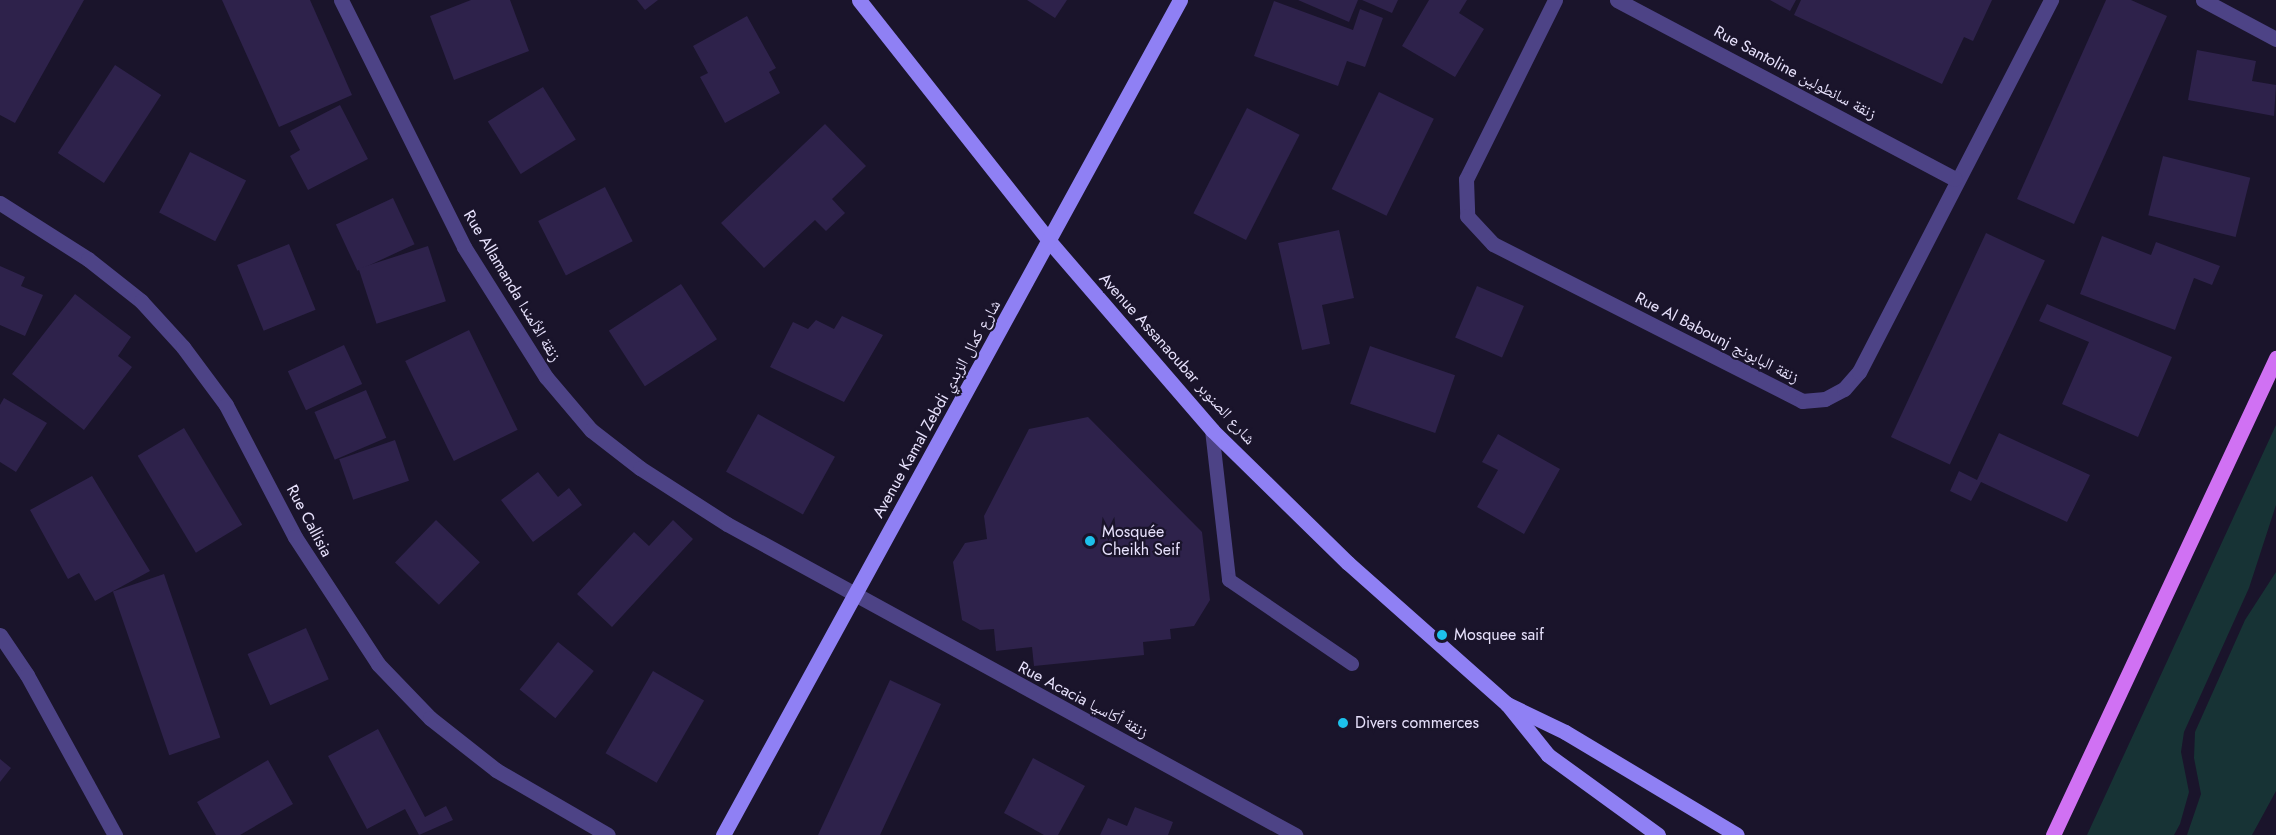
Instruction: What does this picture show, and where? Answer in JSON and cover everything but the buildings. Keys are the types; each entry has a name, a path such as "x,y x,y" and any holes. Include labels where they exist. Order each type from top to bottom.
{"main road":[{"path":"2054,835 2276,358"}],"street":[{"name":"Rue Allamanda زنقة الألمندا","path":"341,0 464,247 546,377 568,404 591,430 640,468 854,596"},
{"name":"Avenue Assanaoubar شارع الصنوبر","path":"859,0 1049,241 1212,430 1348,563 1507,704 1548,755 1658,835"},
{"name":"Avenue Kamal Zebdi شارع كمال الزبدي","path":"723,835 1180,0"},
{"name":"Rue Al Babounj زنقة البابونج","path":"1555,0 1466,178 1467,216 1493,244 1782,393 1802,401 1825,399 1844,389 1859,372 1955,179 2051,0"},
{"name":"Rue Santoline زنقة سانطولين","path":"1617,0 1955,179"},
{"path":"2203,0 2276,39"},
{"name":"Rue Callisia","path":"0,203 97,266 141,301 183,347 226,405 295,537 378,664 430,718 496,770 608,835"},
{"name":"Rue Acacia زنقة أكاسيا","path":"854,596 1295,835"},
{"path":"0,635 27,675 115,835"},
{"name":"Avenue Assanaoubar شارع الصنوبر","path":"1507,704 1565,732 1737,835"}],"lane":[{"path":"1212,430 1229,580 1352,664"}],"green space":[{"path":"2276,425 2276,505 2249,588 2184,732 2181,752 2189,792 2180,824 2174,835 2087,835"},
{"path":"2276,572 2276,791 2252,835 2187,835 2201,794 2194,758 2195,732 2245,620"}],"place":[{"name":"Mosquée Cheikh Seif","path":"1090,541"},
{"name":"Mosquee saif","path":"1442,635"},
{"name":"Divers commerces","path":"1343,723"}]}
